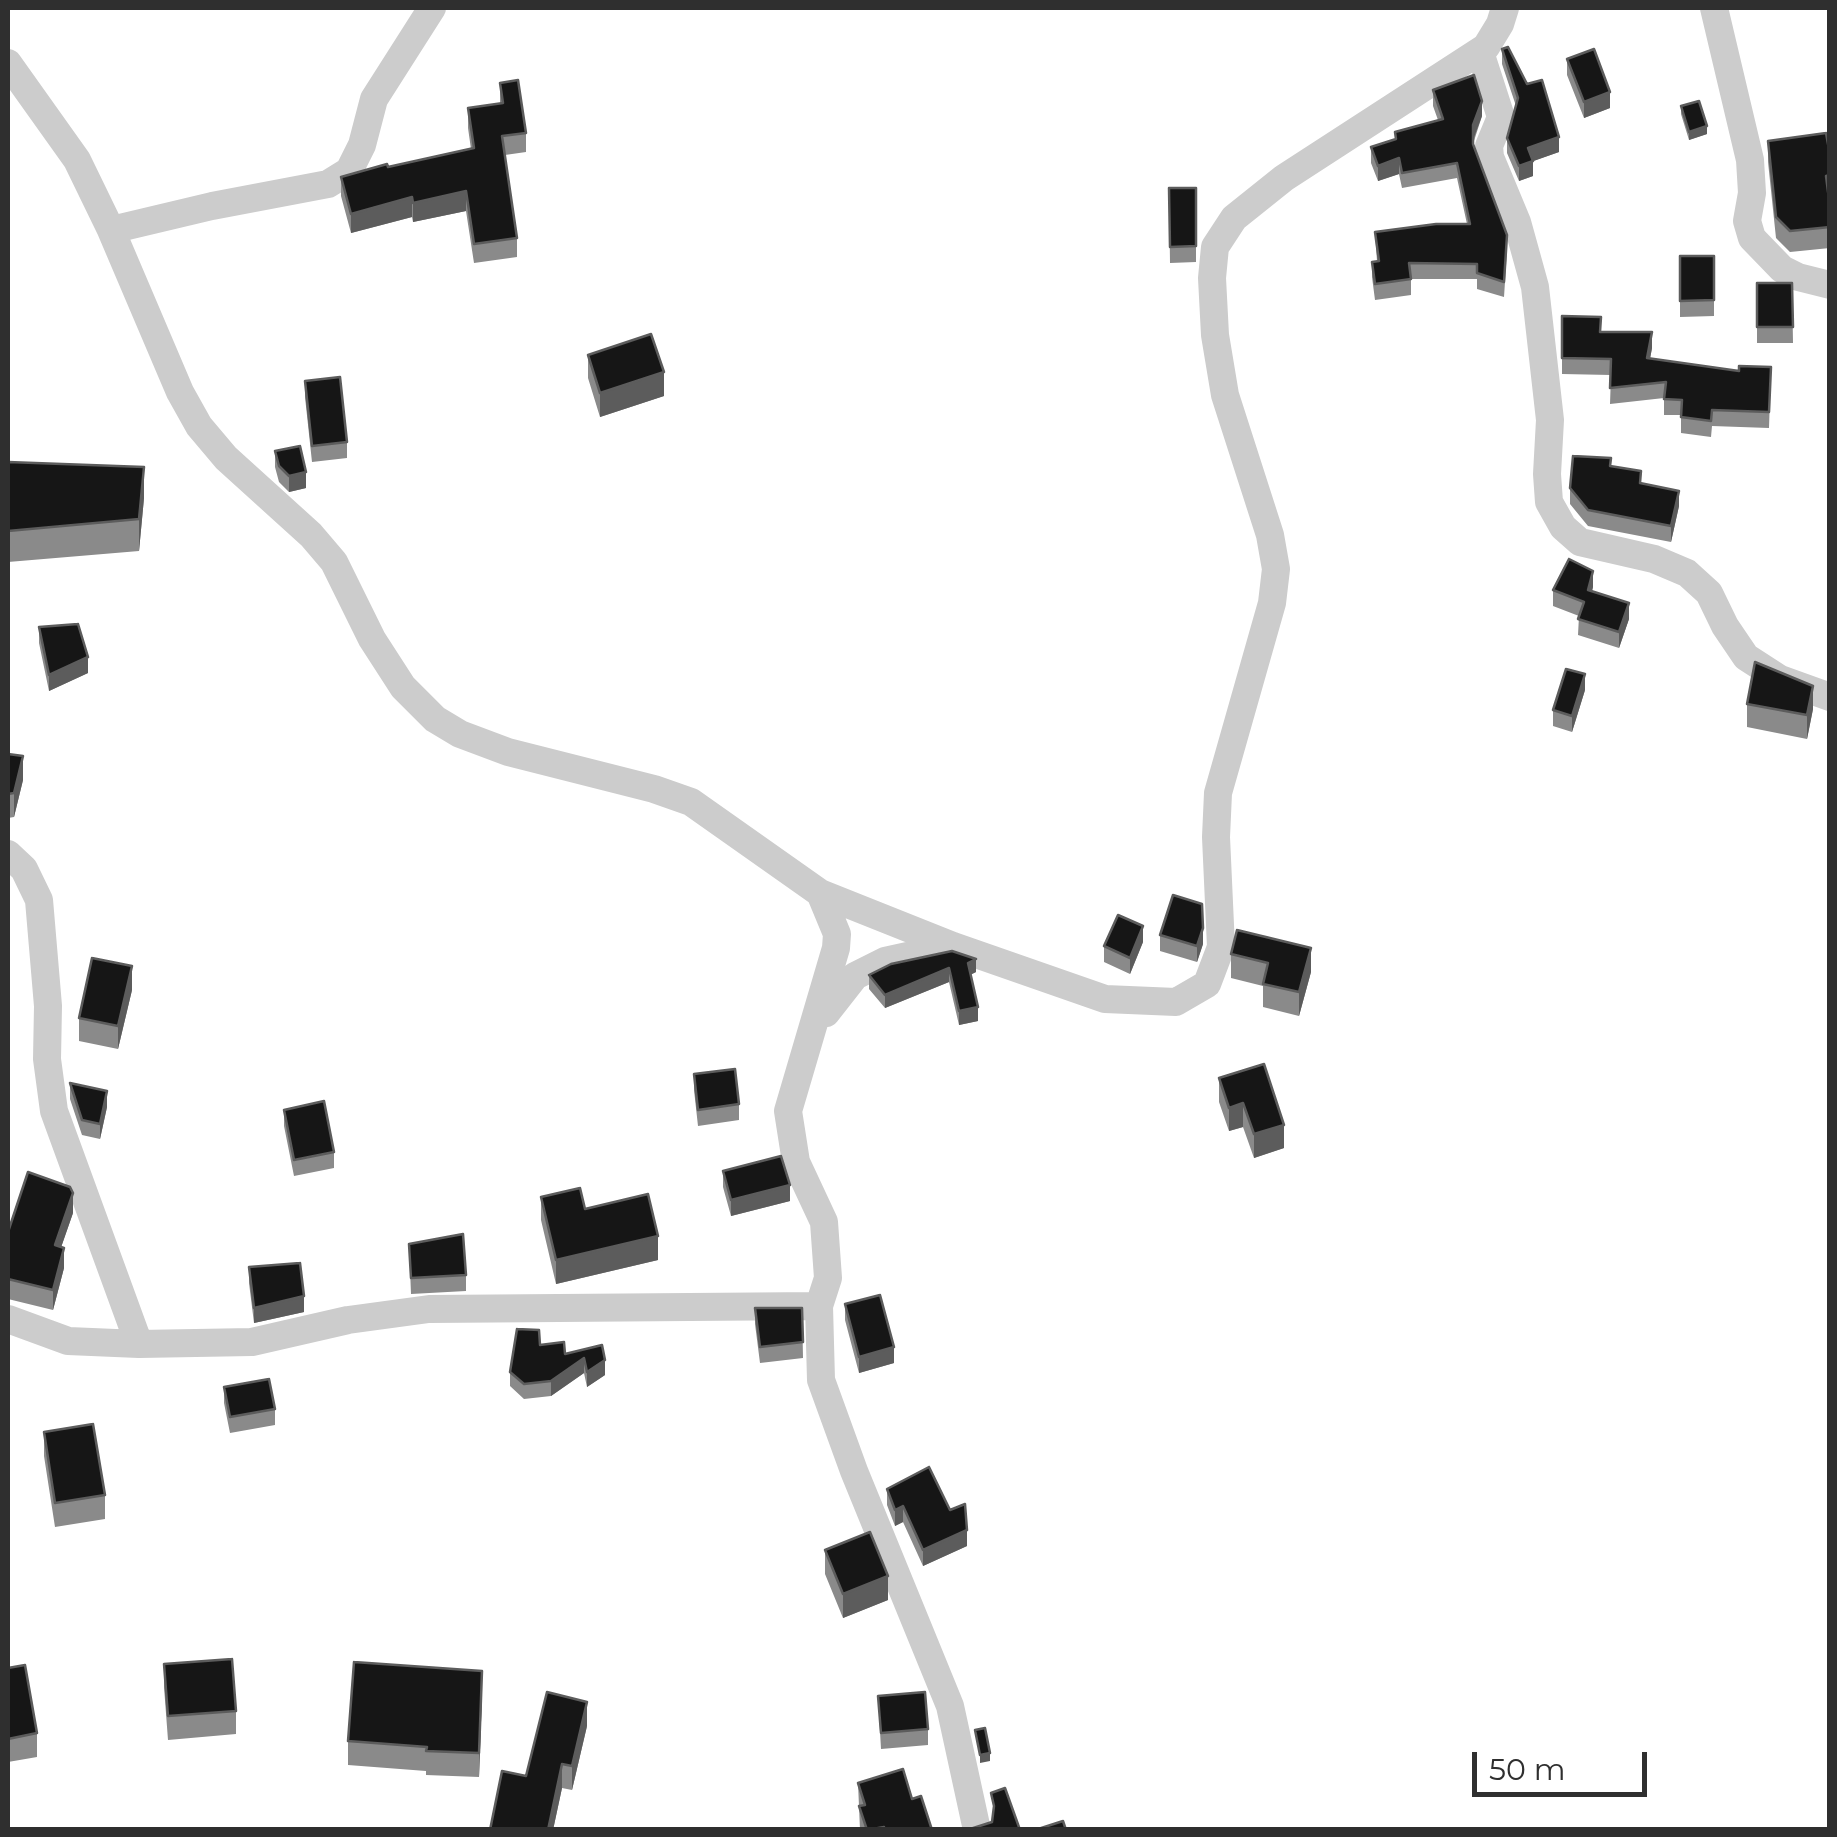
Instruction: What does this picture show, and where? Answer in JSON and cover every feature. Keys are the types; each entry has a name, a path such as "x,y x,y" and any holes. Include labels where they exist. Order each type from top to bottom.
{"street":[{"path":"112,230 328,184 349,171 362,145 374,99 432,8"},
{"path":"8,62 77,160 112,230 180,392 199,426 226,458 311,535 334,562 372,639 403,687 435,719 460,734 508,752 691,802 820,894 953,946 1104,999 1176,1002 1207,984 1221,947 1218,793 1272,603 1276,569 1270,536 1226,395 1215,336 1212,278 1216,247 1234,218 1284,178 1480,52 1500,24 1505,8"},
{"path":"1714,8 1750,160 1752,193 1748,222 1752,238 1782,269 1830,285"},
{"path":"1480,52 1500,117 1489,146 1490,157 1517,222 1535,287 1550,420 1546,474 1549,502 1564,527 1580,542 1654,558 1686,573 1710,593 1724,626 1746,657 1780,679 1830,697"},
{"path":"8,854 24,870 40,900 48,1006 47,1059 54,1111 138,1344"},
{"path":"820,894 837,934 788,1110 796,1162 824,1222 828,1278 818,1306 821,1380 950,1706 978,1830"},
{"path":"809,1040 844,986 855,976 884,960 953,946"},
{"path":"8,1319 68,1341 138,1344 252,1342 348,1320 429,1309 818,1306"}],"building":[{"path":"1508,47 1527,84 1542,80 1559,137 1528,148 1533,161 1519,166 1507,138 1518,98 1502,49"},
{"path":"1594,49 1610,92 1584,102 1567,59"},
{"path":"1474,75 1482,101 1473,125 1473,144 1507,235 1504,282 1477,273 1477,264 1409,263 1411,279 1375,284 1372,262 1379,261 1375,232 1470,224 1457,163 1402,173 1399,158 1378,166 1371,147 1396,139 1395,132 1443,119 1433,90"},
{"path":"518,80 526,133 502,136 517,238 474,244 466,191 413,203 412,197 351,214 341,177 474,148 468,108 503,103 500,83"},
{"path":"1699,101 1707,126 1689,132 1681,106"},
{"path":"1826,133 1830,155 1830,175 1826,176 1830,227 1790,231 1776,217 1768,141"},
{"path":"1169,188 1196,188 1196,246 1170,247"},
{"path":"1680,256 1714,256 1714,300 1680,301"},
{"path":"1757,283 1792,283 1793,327 1757,327"},
{"path":"1562,316 1601,317 1600,332 1652,332 1647,358 1739,371 1739,366 1771,367 1769,412 1712,410 1711,421 1681,417 1682,400 1664,399 1666,382 1610,388 1611,359 1562,358"},
{"path":"651,334 664,372 600,393 588,355"},
{"path":"340,377 347,442 312,446 305,381"},
{"path":"300,446 306,472 289,476 279,466 275,451"},
{"path":"1573,456 1611,458 1610,466 1641,471 1640,483 1679,491 1671,526 1588,510 1570,488"},
{"path":"8,462 144,467 139,519 8,531"},
{"path":"1569,559 1593,571 1588,590 1629,603 1619,632 1578,619 1584,602 1553,590"},
{"path":"78,624 88,657 49,675 39,627"},
{"path":"1755,662 1813,686 1807,715 1747,704"},
{"path":"1566,669 1585,674 1572,716 1553,710"},
{"path":"8,754 23,756 14,793 8,794"},
{"path":"1173,895 1202,904 1203,928 1197,946 1160,935"},
{"path":"1118,915 1143,926 1130,958 1104,946"},
{"path":"1237,930 1311,948 1299,992 1263,984 1268,963 1231,954"},
{"path":"952,951 976,959 968,963 978,1007 959,1011 949,968 885,995 869,975 891,964"},
{"path":"92,958 132,966 118,1026 79,1018"},
{"path":"1264,1064 1284,1125 1254,1134 1243,1103 1229,1108 1219,1078"},
{"path":"735,1069 739,1104 698,1110 694,1074"},
{"path":"70,1083 107,1091 100,1124 82,1120"},
{"path":"324,1101 334,1152 294,1160 284,1110"},
{"path":"781,1156 790,1185 731,1200 723,1171"},
{"path":"28,1172 70,1187 73,1193 55,1245 64,1248 53,1290 8,1279 8,1232"},
{"path":"580,1188 585,1209 648,1194 658,1236 556,1260 541,1197"},
{"path":"463,1234 466,1275 411,1278 409,1244"},
{"path":"300,1263 304,1296 254,1308 249,1267"},
{"path":"880,1295 894,1347 859,1357 845,1304"},
{"path":"755,1308 802,1308 803,1342 760,1347"},
{"path":"517,1329 539,1330 540,1345 564,1342 565,1354 602,1345 605,1360 587,1372 584,1358 551,1381 524,1384 510,1372"},
{"path":"269,1379 275,1409 230,1417 224,1387"},
{"path":"93,1424 105,1495 55,1503 44,1432"},
{"path":"929,1467 950,1510 965,1504 967,1530 923,1550 903,1506 895,1510 887,1489"},
{"path":"870,1532 888,1576 843,1594 825,1550"},
{"path":"232,1659 236,1711 168,1716 164,1664"},
{"path":"354,1662 482,1671 479,1753 348,1741"},
{"path":"25,1665 37,1733 8,1739 8,1668"},
{"path":"547,1692 587,1702 572,1766 562,1764 548,1830 490,1830 502,1771 526,1776"},
{"path":"925,1692 928,1729 881,1733 878,1696"},
{"path":"985,1728 990,1753 980,1755 975,1730"},
{"path":"903,1769 912,1799 921,1796 932,1830 867,1830 859,1806 865,1805 858,1783"},
{"path":"1005,1788 1020,1830 967,1830 992,1822 991,1793"},
{"path":"1063,1821 1066,1830 1035,1830"}]}
